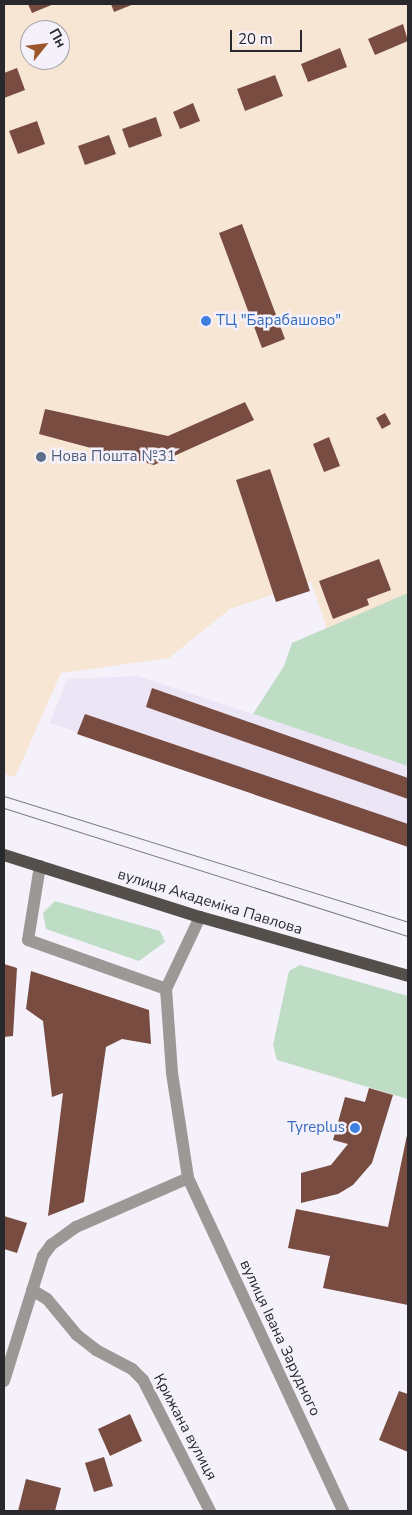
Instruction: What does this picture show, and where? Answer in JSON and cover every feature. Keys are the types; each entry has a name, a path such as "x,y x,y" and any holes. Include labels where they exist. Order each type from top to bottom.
{"main road":[{"name":"вулиця Академіка Павлова","path":"4,855 200,917 408,976"}],"street":[{"path":"40,866 28,940 166,989 200,917"},
{"name":"вулиця Івана Зарудного","path":"166,989 172,1073 188,1178 343,1511"},
{"path":"4,1381 43,1256 60,1237 91,1219 188,1178"},
{"name":"Крижана вулиця","path":"32,1290 47,1299 84,1340 132,1369 143,1380 210,1511"}],"shaded area":[{"name":"ТЦ \"Барабашово\"","path":"4,4 408,4 408,593 327,629 311,582 230,609 169,658 61,673 15,777 4,774"},
{"path":"138,676 408,766 408,845 50,723 67,679"}],"green space":[{"path":"408,593 408,766 253,714 284,666 292,643"},
{"path":"55,901 160,931 165,942 139,961 46,929 43,913"},
{"path":"300,965 408,996 408,1099 277,1060 273,1045 289,971"}],"building":[{"path":"28,4 54,4 32,13"},
{"path":"111,4 134,4 114,12"},
{"path":"403,24 408,41 375,55 368,39"},
{"path":"340,48 347,67 308,82 301,64"},
{"path":"17,68 25,90 4,98 4,73"},
{"path":"275,75 283,96 245,111 237,89"},
{"path":"193,103 200,121 180,129 173,112"},
{"path":"156,117 162,136 129,148 122,129"},
{"path":"37,121 45,144 18,154 9,131"},
{"path":"109,135 116,154 85,165 78,146"},
{"path":"242,224 285,339 262,348 219,233"},
{"path":"245,402 254,420 154,465 39,434 45,409 168,436"},
{"path":"385,413 391,424 382,429 376,418"},
{"path":"329,437 340,466 324,472 313,444"},
{"path":"270,469 310,591 276,602 236,480"},
{"path":"379,559 391,590 367,599 369,605 333,619 319,581"},
{"path":"152,688 408,778 408,799 146,707"},
{"path":"85,714 408,824 408,847 77,734"},
{"path":"4,964 17,968 13,1036 4,1037"},
{"path":"31,971 149,1010 151,1044 122,1039 106,1047 84,1202 48,1216 63,1093 52,1097 43,1021 26,1009"},
{"path":"369,1088 393,1095 372,1163 353,1185 338,1194 301,1203 301,1173 331,1165 348,1144 333,1140 345,1097 365,1102"},
{"path":"408,1130 408,1305 323,1288 330,1256 288,1248 296,1209 388,1227"},
{"path":"4,1216 27,1223 17,1253 4,1249"},
{"path":"399,1391 408,1394 408,1452 379,1440"},
{"path":"130,1414 142,1441 110,1456 98,1429"},
{"path":"104,1457 113,1486 94,1492 85,1463"},
{"path":"26,1479 61,1488 55,1511 18,1511"}],"tram line":[{"path":"4,796 408,922"},
{"path":"4,808 408,936"}],"place":[{"name":"ТЦ \"Барабашово\"","path":"206,321"},
{"name":"Нова Пошта №31","path":"41,457"},
{"name":"Tyreplus","path":"355,1128"}]}
